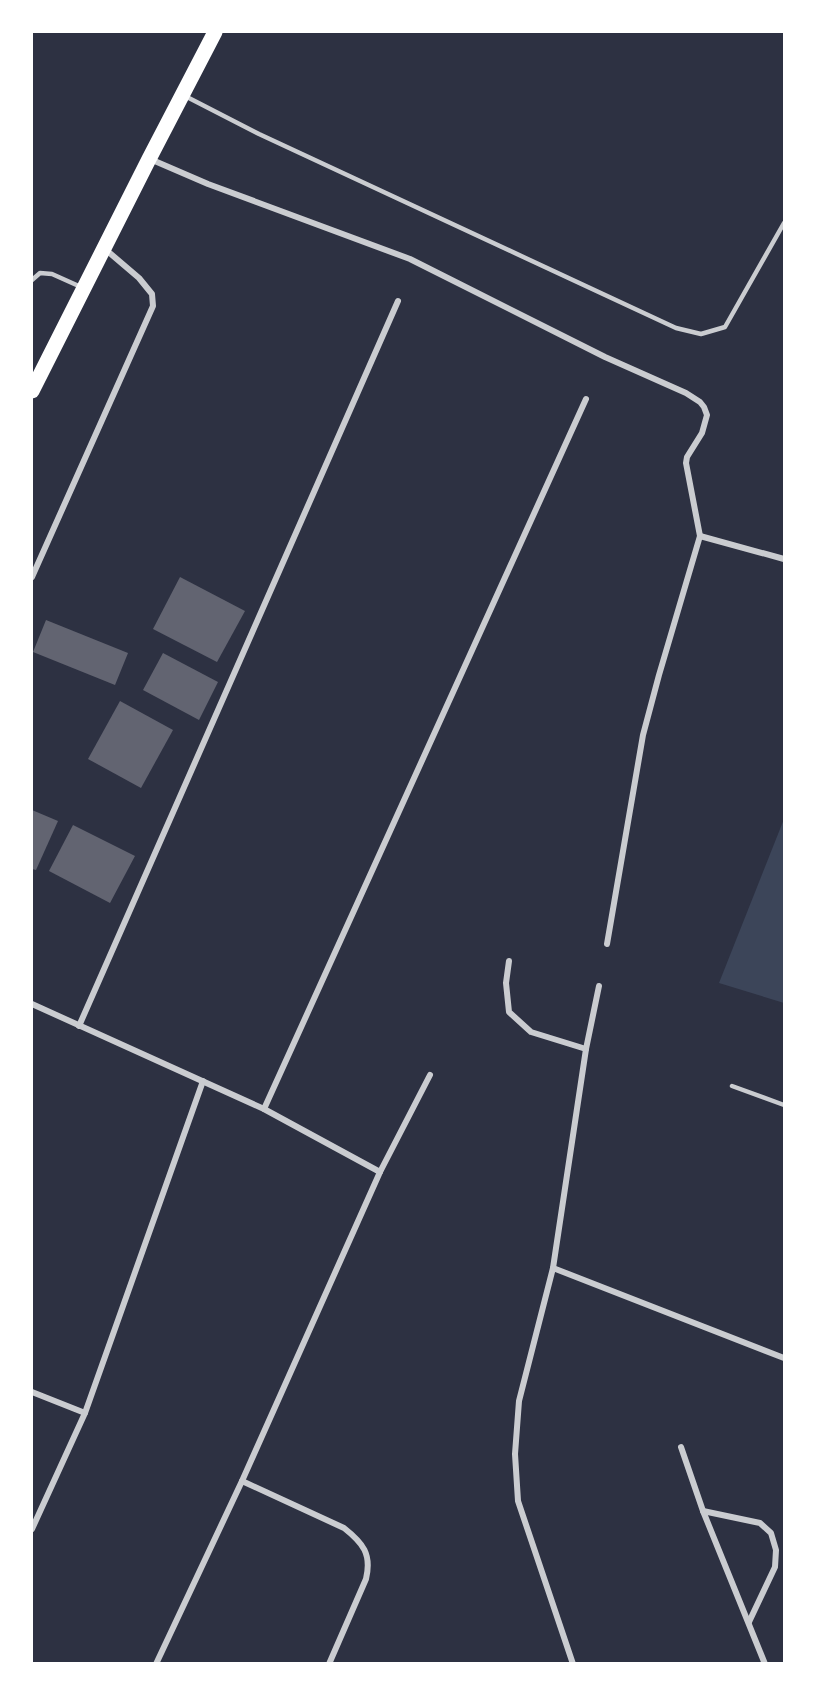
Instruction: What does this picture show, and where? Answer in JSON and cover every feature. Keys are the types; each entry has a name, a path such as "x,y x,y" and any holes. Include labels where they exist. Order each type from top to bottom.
{"main road":[{"path":"32,391 215,32"}],"street":[{"path":"149,159 208,184 410,260 606,357 686,393 704,407 707,420 686,463 700,536 643,735 607,944"},
{"path":"32,577 153,306 152,294 139,278 103,248"},
{"path":"79,1026 398,302"},
{"path":"264,1109 586,399"},
{"path":"700,536 784,559"},
{"path":"509,961 506,983 509,1012 531,1032 586,1049"},
{"path":"573,1664 518,1501 515,1454 519,1401 553,1269 586,1049 600,986"},
{"path":"32,1004 264,1109 380,1172"},
{"path":"156,1664 242,1481 380,1172 430,1075"},
{"path":"32,1529 85,1413 203,1081"},
{"path":"553,1269 784,1358"},
{"path":"32,1392 85,1413"},
{"path":"681,1447 765,1664"},
{"path":"242,1481 344,1528 357,1538 366,1551 370,1565 366,1579 329,1664"},
{"path":"704,1511 760,1523 771,1533 776,1550 775,1568 749,1622"}],"lane":[{"path":"182,94 259,134 665,323 701,334 725,327 784,223"},
{"path":"32,280 40,273 52,274 83,289"},
{"path":"732,1086 784,1105"}],"shaded area":[{"path":"784,819 784,1003 719,983"}],"building":[{"path":"180,577 245,611 217,662 153,629"},
{"path":"46,620 128,653 115,685 33,652"},
{"path":"163,653 218,682 199,720 143,690"},
{"path":"120,701 173,730 141,788 88,759"},
{"path":"32,810 58,821 36,870 32,869"},
{"path":"73,825 135,856 110,903 49,871"}]}
